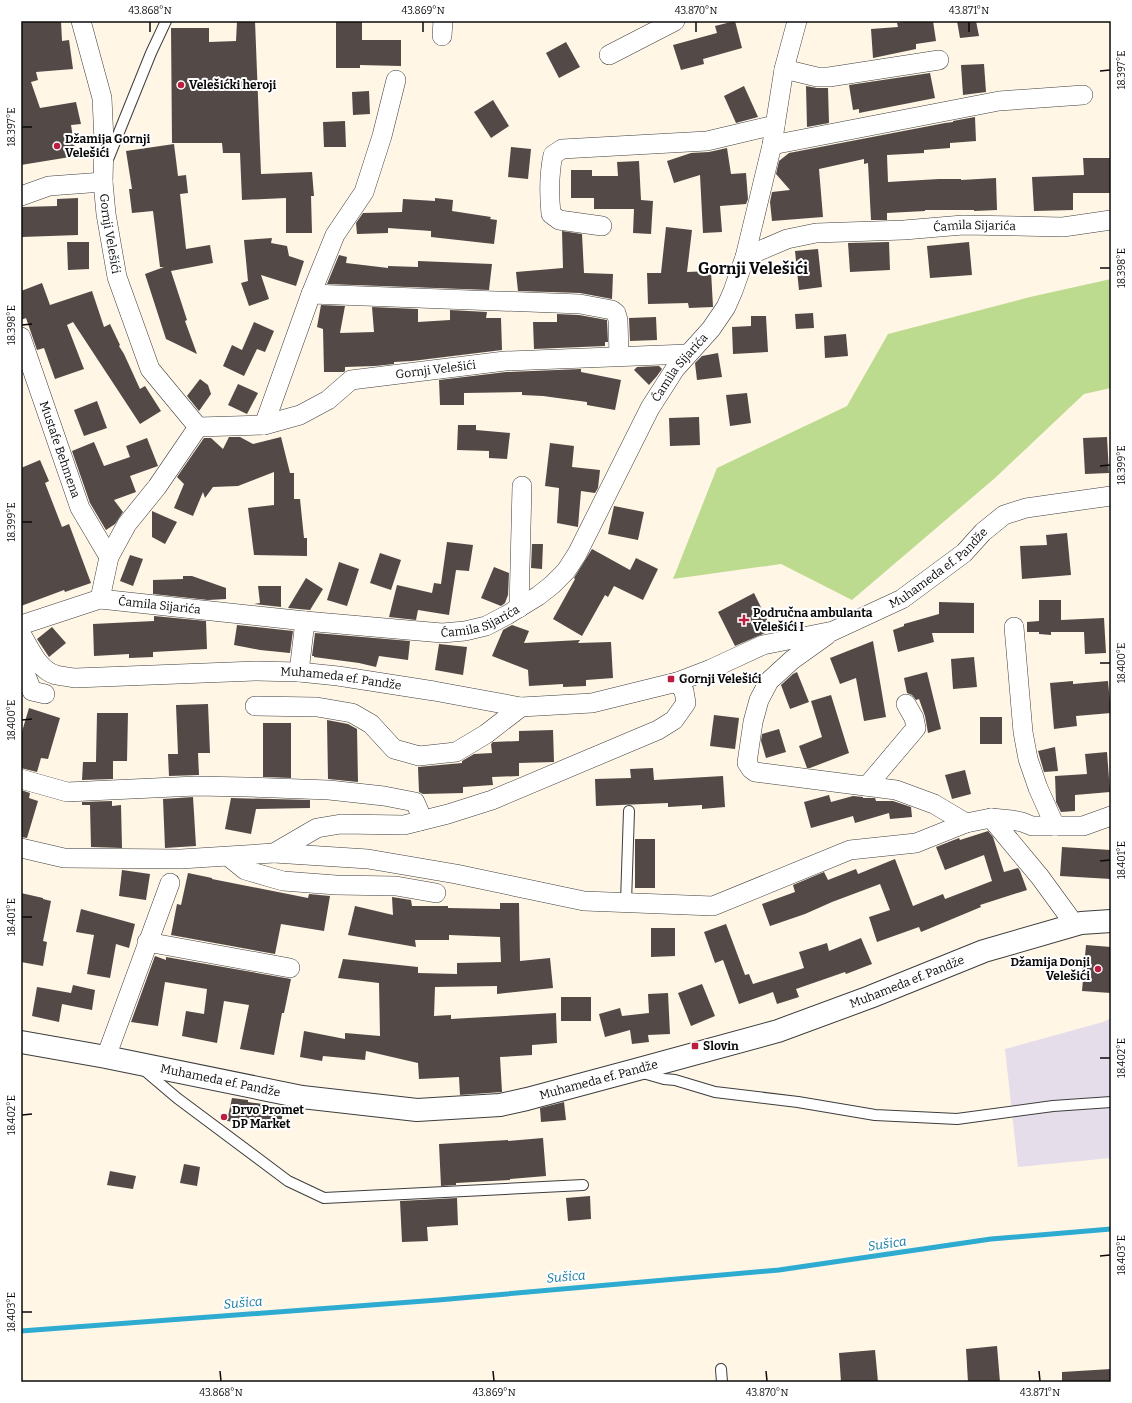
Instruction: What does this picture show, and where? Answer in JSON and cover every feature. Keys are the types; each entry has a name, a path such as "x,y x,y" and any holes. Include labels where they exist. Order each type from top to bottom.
{"street":[{"name":"Gornji Velešići","path":"81,21 102,98 104,142 103,177 106,214 117,277 150,369 198,427 264,425 300,415 328,400 351,380 505,361 688,354"},
{"path":"609,55 654,27 675,21"},
{"name":"Ćamila Sijarića","path":"21,625 100,599 305,621 442,633 465,631 486,626 519,608 552,585 566,571 577,554 650,408 676,369 711,329 726,307 740,274 745,257 772,145 784,69 797,21"},
{"path":"784,69 817,77 829,77 939,60"},
{"path":"264,425 311,294 335,235 364,192 382,136 396,80"},
{"path":"772,145 999,101 1084,95"},
{"path":"602,226 559,220 551,214 551,165 553,154 562,149 708,141 775,125"},
{"path":"21,196 49,186 103,177"},
{"name":"Ćamila Sijarića","path":"745,257 787,239 816,233 904,230 963,225 1063,227 1111,220"},
{"path":"311,294 580,304 612,310 616,313 618,320 619,356"},
{"name":"Mustafe Behmena","path":"21,338 80,508 109,557"},
{"path":"100,599 109,557 127,524 157,487 198,427"},
{"path":"519,608 522,486"},
{"name":"Muhameda ef. Pandže","path":"21,634 38,663 46,670 55,674 75,678 256,671 299,672 338,676 434,691 521,707 592,702 677,682 711,669 763,645 833,631 902,599 964,553 983,532 1004,515 1026,508 1111,496"},
{"path":"299,672 305,621"},
{"path":"1014,627 1023,732 1028,759 1038,788 1055,826"},
{"path":"833,631 792,660 769,681 759,700 754,722 747,762 751,769 755,772 896,790 934,804 966,823"},
{"path":"21,663 32,691 45,694"},
{"path":"274,853 317,828 341,824 404,825 448,814 492,800 658,730 674,720 686,703 684,691 677,682"},
{"path":"867,786 916,728 914,718 906,704"},
{"path":"255,706 317,708 352,712 371,724 394,749 420,756 456,752 486,734 521,707"},
{"path":"21,779 67,792 196,786 337,790 384,796 415,802 419,811 420,821"},
{"path":"21,848 64,858 181,859 274,853 368,859 456,874 584,901 713,906 850,850 916,843 966,823 991,818 1012,820 1032,826 1083,826 1111,816"},
{"path":"991,818 1040,877 1075,925"},
{"path":"229,857 245,870 283,882 396,886 436,893"},
{"path":"106,1057 147,942 170,883"},
{"name":"Muhameda ef. Pandže","path":"21,1042 106,1057 302,1097 417,1110 500,1105 535,1097 778,1031 870,997 984,951 1075,925 1091,922 1111,921"},
{"path":"147,942 290,968"}],"lane":[{"path":"103,177 134,95 166,21"},
{"path":"626,902 629,811"},
{"path":"136,1063 177,1098 288,1181 324,1198 583,1185"},
{"path":"635,1070 715,1092 798,1102 875,1115 958,1119 1053,1106 1111,1102"},
{"path":"721,1369 722,1382"}],"shaded area":[{"path":"1111,1018 1111,1158 1018,1167 1005,1049 1103,1022"}],"green space":[{"path":"1111,279 1111,388 1084,394 995,478 852,600 781,564 673,579 717,468 847,406 888,334 1030,297"}],"building":[{"path":"21,21 61,21 62,41 69,40 73,69 36,72 38,80 31,82 40,108 76,102 81,124 71,125 76,156 21,165"},
{"path":"237,21 255,21 261,174 312,172 314,196 311,196 312,233 286,233 286,198 242,200 240,153 223,153 222,143 172,143 171,28 209,28 209,42 236,41"},
{"path":"336,21 362,21 362,40 401,40 401,66 360,65 360,68 336,68"},
{"path":"735,21 742,48 703,59 704,64 681,70 673,45 717,33 715,26"},
{"path":"910,21 933,21 936,41 916,44 916,49 873,58 871,29 898,27 897,23"},
{"path":"957,21 976,21 979,36 960,38"},
{"path":"566,42 580,67 559,78 546,53"},
{"path":"984,64 986,92 963,95 961,65"},
{"path":"930,73 935,98 859,113 859,109 853,110 849,85"},
{"path":"744,86 758,117 736,123 724,96"},
{"path":"806,86 828,88 829,123 807,127"},
{"path":"369,91 370,114 353,115 352,92"},
{"path":"493,100 509,126 491,138 474,112"},
{"path":"975,117 976,141 950,143 950,148 924,150 924,153 887,155 888,182 996,178 997,210 925,210 887,213 887,220 871,220 868,163 864,164 864,159 819,169 823,217 772,221 770,202 772,192 790,190 776,174 779,161 789,153"},
{"path":"345,121 346,147 324,147 323,122"},
{"path":"174,144 178,176 186,175 188,193 180,194 186,249 210,245 213,263 171,271 187,320 185,321 197,354 166,339 145,274 164,267 160,267 153,211 132,213 129,189 132,189 126,151"},
{"path":"511,147 531,149 528,179 508,177"},
{"path":"727,148 731,174 746,173 748,199 746,204 720,206 722,232 703,233 700,175 674,183 667,161 691,153 709,152"},
{"path":"1083,158 1111,158 1111,193 1073,193 1073,210 1034,211 1032,177 1084,175"},
{"path":"639,161 641,200 653,201 651,234 633,233 634,209 594,209 594,198 571,198 571,170 592,170 592,176 618,176 617,162"},
{"path":"78,198 78,235 22,237 22,207 57,206 57,199"},
{"path":"435,198 453,200 452,211 491,217 490,219 497,220 494,244 431,237 431,231 388,228 388,233 357,234 356,223 363,213 402,212 403,199 435,201"},
{"path":"666,227 692,230 687,272 711,271 713,307 689,308 688,303 648,304 647,273 661,273"},
{"path":"562,231 582,234 584,273 613,274 612,299 580,293 518,291 516,272 563,268"},
{"path":"272,238 271,243 287,246 289,256 304,261 296,286 261,275 269,299 249,306 241,283 248,281 244,240"},
{"path":"67,242 89,242 89,269 68,270"},
{"path":"889,242 890,270 850,272 848,243"},
{"path":"969,242 972,275 930,278 927,246"},
{"path":"818,249 822,287 799,290 795,251"},
{"path":"339,255 347,257 346,263 388,268 388,266 418,267 418,261 492,264 489,290 327,284"},
{"path":"42,283 50,305 92,291 104,327 110,324 140,389 145,386 161,411 140,424 73,322 67,325 84,369 55,379 44,348 37,350 26,318 21,320 21,291"},
{"path":"321,305 345,306 340,333 374,332 372,307 418,309 418,322 450,320 450,310 487,312 486,318 501,318 502,350 394,362 394,364 345,367 344,372 324,372 323,329 317,327"},
{"path":"813,313 814,328 796,329 795,314"},
{"path":"557,314 579,315 607,320 608,342 605,342 605,346 534,349 533,322 557,322"},
{"path":"751,316 766,316 768,352 733,354 732,327 751,326"},
{"path":"656,317 657,340 630,341 629,318"},
{"path":"254,322 274,331 265,352 257,349 244,376 223,366 232,345 242,350"},
{"path":"846,334 848,356 825,358 824,336"},
{"path":"718,353 722,377 697,380 695,363 702,356"},
{"path":"659,366 662,369 649,385 634,370 637,367"},
{"path":"581,369 581,372 621,380 615,410 587,405 587,402 543,396 522,395 522,392 464,393 464,405 440,405 439,380 506,372"},
{"path":"200,379 208,385 211,394 199,411 187,396"},
{"path":"238,384 258,393 247,414 228,405"},
{"path":"747,393 751,423 730,426 726,395"},
{"path":"97,401 107,428 84,436 74,410"},
{"path":"699,417 700,445 670,446 669,418"},
{"path":"458,425 476,425 476,430 510,433 507,459 489,458 489,451 457,450"},
{"path":"229,437 240,437 253,444 281,437 290,473 294,473 294,499 300,499 304,538 307,538 307,556 254,555 248,508 274,505 274,472 238,486 213,487 205,498 203,492 193,516 174,508 184,484 177,477 204,438 211,438 223,449"},
{"path":"1107,437 1109,473 1085,474 1083,438"},
{"path":"147,438 158,466 130,476 136,492 114,500 123,512 115,524 106,530 90,503 72,451 94,442 104,466 130,457 126,446"},
{"path":"550,443 574,446 572,467 600,470 598,488 595,493 581,491 578,527 557,523 559,488 545,486"},
{"path":"40,460 49,481 45,483 62,527 69,524 91,583 65,592 64,590 21,606 21,468"},
{"path":"614,506 644,512 638,540 608,534"},
{"path":"152,511 177,522 165,544 152,537"},
{"path":"1067,533 1071,575 1022,579 1020,546 1047,545 1046,535"},
{"path":"447,542 473,545 469,571 456,570 449,615 418,610 416,620 389,617 397,585 432,593 434,583 441,584"},
{"path":"532,544 543,544 542,569 531,568"},
{"path":"592,549 630,570 636,558 658,569 643,600 614,586 608,597 605,595 582,636 553,619 575,579 574,578"},
{"path":"380,553 401,560 391,590 370,583"},
{"path":"130,555 143,559 133,586 120,581"},
{"path":"339,562 359,569 347,606 327,600"},
{"path":"494,567 509,573 508,595 505,603 501,606 481,598"},
{"path":"183,576 192,576 226,588 226,599 208,600 153,594 153,580 183,579"},
{"path":"306,578 323,589 310,610 288,608"},
{"path":"258,586 281,586 281,607 254,604 260,603"},
{"path":"754,593 772,630 735,646 718,612"},
{"path":"1039,600 1061,600 1061,620 1104,618 1106,653 1085,654 1084,632 1051,632 1051,635 1039,634 1039,632 1027,632 1027,622 1039,621"},
{"path":"939,602 974,603 974,633 932,633 934,642 898,652 893,630 904,626 904,624 939,614"},
{"path":"154,616 206,621 207,649 153,652 153,657 129,658 129,654 94,656 93,624 154,621"},
{"path":"237,625 293,631 290,653 260,650 234,645"},
{"path":"512,625 529,631 524,643 580,640 578,643 611,642 613,678 586,680 586,686 563,687 563,684 529,686 528,670 492,656 503,630"},
{"path":"52,627 66,643 49,657 37,639"},
{"path":"315,633 410,641 408,660 379,656 376,667 359,663 314,657 312,656"},
{"path":"873,641 886,717 864,721 856,678 840,684 830,658"},
{"path":"439,644 467,647 463,675 435,670"},
{"path":"974,657 977,687 953,689 951,659"},
{"path":"797,672 809,702 790,709 781,685"},
{"path":"927,672 941,729 928,733 925,716 919,699 916,700 912,695 907,693 904,678"},
{"path":"1073,681 1073,684 1108,681 1111,713 1076,716 1077,726 1054,729 1050,683"},
{"path":"831,695 849,753 807,768 799,746 822,737 811,701"},
{"path":"208,704 210,753 198,753 199,775 169,776 168,754 178,754 176,705"},
{"path":"29,708 60,718 48,759 41,758 37,772 21,768 21,735"},
{"path":"97,713 128,713 127,761 113,761 113,779 82,780 83,762 96,762"},
{"path":"714,715 739,718 735,749 710,746"},
{"path":"980,717 1002,717 1002,744 980,744"},
{"path":"327,720 348,724 357,729 358,782 328,779"},
{"path":"263,723 291,723 291,778 263,777"},
{"path":"779,729 786,752 766,758 761,741 762,734"},
{"path":"553,730 554,762 519,763 519,776 492,777 493,785 463,787 463,793 423,794 419,792 418,767 462,763 462,761 474,754 492,753 491,744 493,742 519,741 519,731"},
{"path":"1055,747 1058,771 1044,772 1038,751"},
{"path":"1107,752 1110,792 1075,795 1075,811 1061,812 1056,802 1055,776 1087,774 1085,754"},
{"path":"653,768 654,780 723,776 725,807 702,809 702,805 668,807 668,803 596,806 595,779 631,778 630,769"},
{"path":"965,770 971,794 952,799 945,775"},
{"path":"21,790 30,793 29,798 38,801 27,838 21,837"},
{"path":"829,795 831,802 853,796 875,798 876,801 893,801 911,807 912,817 890,819 889,813 855,823 853,816 811,828 804,802"},
{"path":"193,797 196,846 165,848 163,799"},
{"path":"231,798 310,800 310,808 256,809 251,834 225,829"},
{"path":"112,801 112,806 121,805 122,848 91,847 90,805 82,805 82,802"},
{"path":"988,831 993,837 1004,872 1018,868 1027,890 980,905 981,907 921,932 919,927 877,942 869,917 890,910 880,884 805,914 770,926 762,904 795,892 793,885 824,872 828,880 856,869 858,874 895,859 913,906 943,894 945,899 992,881 984,855 945,870 936,847 959,838 960,840"},
{"path":"635,839 655,839 655,888 635,888"},
{"path":"1062,847 1111,850 1111,879 1060,876"},
{"path":"122,870 150,874 146,900 119,896"},
{"path":"188,873 308,898 309,894 330,896 324,931 281,924 275,954 171,935 177,904 181,905"},
{"path":"21,893 51,901 43,941 47,942 43,966 21,962"},
{"path":"392,897 411,900 412,906 448,906 448,908 500,909 500,903 519,903 520,961 550,958 553,988 497,994 497,986 435,987 434,1016 451,1015 451,1019 556,1013 557,1043 532,1045 532,1055 500,1057 502,1092 460,1095 459,1077 419,1079 418,1063 366,1051 365,1060 323,1056 322,1061 300,1057 304,1031 345,1039 345,1033 380,1036 379,983 338,978 343,959 418,967 418,973 457,974 457,963 501,962 500,937 449,935 449,940 415,940 416,947 348,935 355,906 393,915"},
{"path":"81,909 135,924 129,948 116,944 110,978 87,974 94,935 76,932"},
{"path":"726,924 745,975 749,974 753,984 804,968 799,952 827,943 829,951 861,938 872,964 846,974 845,972 796,989 799,997 777,1004 773,992 739,1004 723,960 715,963 704,932"},
{"path":"651,928 675,928 675,956 651,957"},
{"name":"Džamija Donji Velešići","path":"1086,945 1111,947 1111,993 1082,991"},
{"path":"155,956 166,960 166,957 291,979 284,1013 282,1013 274,1055 240,1049 249,1005 224,1001 217,1043 182,1036 186,1011 204,1014 207,989 165,982 158,1026 131,1022"},
{"path":"702,984 715,1016 691,1026 678,993"},
{"path":"73,985 95,990 92,1010 62,1004 59,1022 32,1016 37,987 71,993"},
{"path":"668,993 670,1034 648,1035 649,1042 632,1044 630,1030 605,1037 599,1014 620,1008 622,1016 649,1013 648,994"},
{"path":"561,997 591,997 591,1021 561,1021"},
{"path":"232,1098 283,1107 281,1128 227,1121"},
{"path":"564,1102 566,1120 541,1122 540,1108"},
{"path":"543,1138 546,1176 456,1183 456,1185 441,1186 439,1144"},
{"path":"184,1164 200,1167 197,1186 180,1183"},
{"path":"110,1171 136,1176 133,1189 107,1185"},
{"path":"590,1196 591,1219 568,1221 566,1198"},
{"path":"457,1198 458,1225 427,1227 428,1241 402,1242 400,1201"},
{"path":"997,1346 1000,1382 968,1382 966,1349"},
{"path":"875,1350 878,1382 841,1382 839,1353"},
{"path":"1111,1369 1111,1382 1062,1382 1062,1372"}],"waterway":[{"name":"Sušica","path":"21,1331 438,1300 779,1270 991,1239 1111,1229"}],"place":[{"name":"Velešićki heroji","path":"181,85"},
{"name":"Džamija Gornji Velešići","path":"57,146"},
{"name":"Područna ambulanta Velešići I","path":"744,620"},
{"name":"Gornji Velešići","path":"671,679"},
{"name":"Džamija Donji Velešići","path":"1098,969"},
{"name":"Slovin","path":"695,1046"},
{"name":"Drvo Promet DP Market","path":"224,1117"}],"district":[{"name":"Gornji Velešići","path":"753,268"}]}
